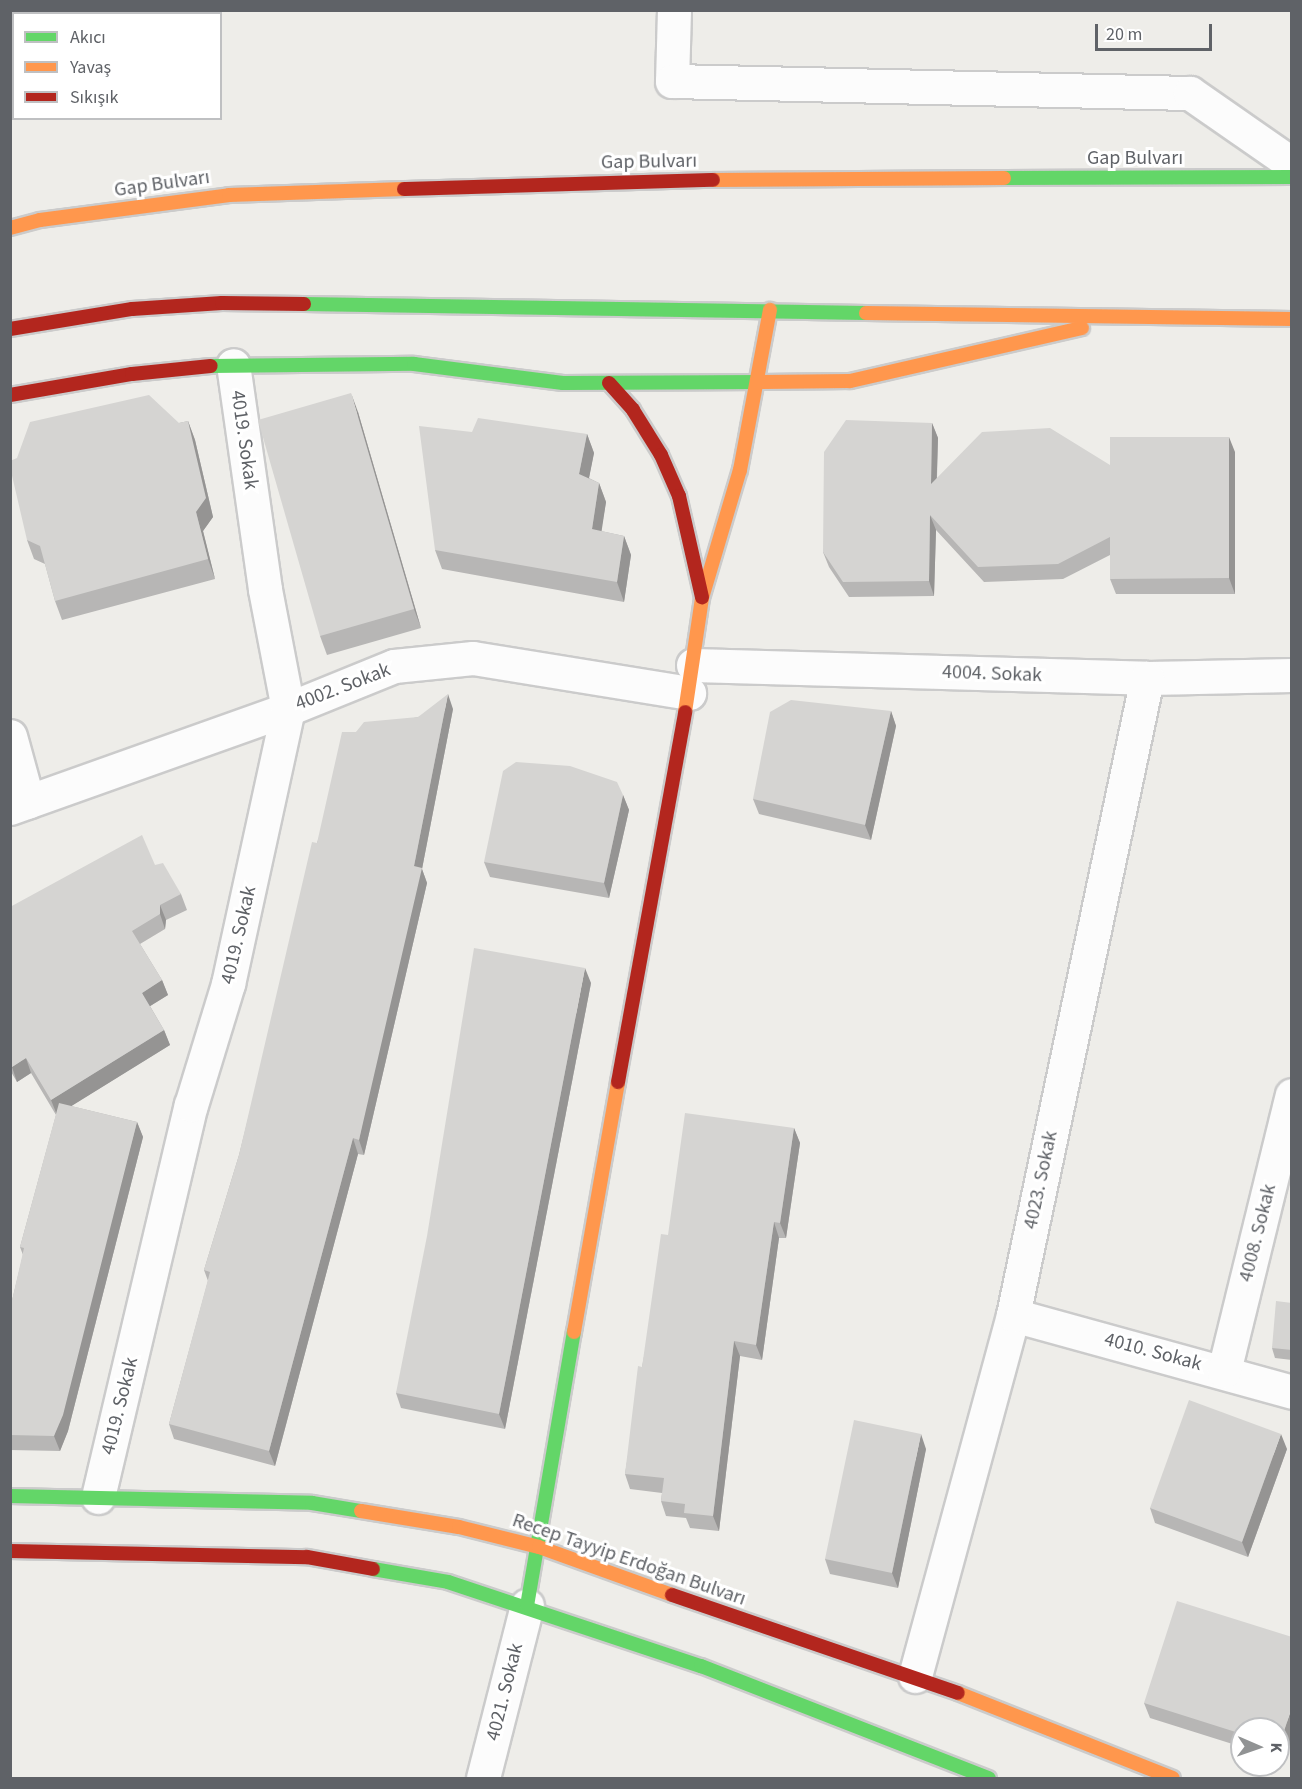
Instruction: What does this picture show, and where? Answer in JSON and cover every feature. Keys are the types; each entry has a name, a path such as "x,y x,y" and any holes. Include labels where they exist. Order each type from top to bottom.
{"main road":[{"name":"Gap Bulvarı","path":"10,228 40,220 229,195 679,180 1292,177"},
{"path":"10,329 132,309 222,303 607,312 771,310 1292,319"},
{"path":"527,1606 655,867 691,679 702,598 740,470 771,310"},
{"path":"15,392 132,374 233,365 414,364 563,383 850,381 1133,317"},
{"path":"609,382 633,410 661,455 679,496 702,598"},
{"name":"Recep Tayyip Erdoğan Bulvarı","path":"10,1496 312,1503 459,1527 539,1547 716,1611 915,1676 1173,1779"},
{"path":"10,1551 307,1557 448,1582 527,1606 701,1666 989,1779"}],"street":[{"path":"674,10 672,81 1190,93 1292,164"},
{"name":"4019. Sokak","path":"98,1497 191,1104 228,984 288,709 265,589 233,365"},
{"name":"4002. Sokak","path":"19,805 288,709 394,666 473,658 691,679"},
{"name":"4004. Sokak","path":"691,679 1147,678 1292,675"},
{"name":"4023. Sokak","path":"915,1676 1013,1315 1147,678"},
{"path":"10,736 19,805"},
{"name":"4008. Sokak","path":"1224,1371 1292,1095"},
{"name":"4010. Sokak","path":"1013,1315 1224,1371 1292,1392"},
{"name":"4021. Sokak","path":"483,1779 527,1606"}],"building":[{"path":"351,393 414,609 320,636 258,420"},
{"path":"149,395 179,423 188,421 206,498 196,512 208,559 55,601 40,546 27,540 10,461 17,458 30,422"},
{"path":"478,418 587,434 579,474 599,483 592,529 624,536 617,582 435,550 419,426 472,432"},
{"path":"846,420 932,423 931,484 982,432 1050,428 1110,465 1110,437 1229,437 1229,578 1110,579 1110,537 1058,564 978,567 930,515 929,581 843,582 823,552 824,452"},
{"path":"448,694 414,866 422,868 359,1140 353,1138 269,1451 169,1424 210,1272 204,1270 239,1155 312,842 317,843 342,732 356,732 364,722 418,717"},
{"path":"791,700 891,711 865,825 753,799 770,712"},
{"path":"516,762 570,766 617,782 623,795 604,883 484,862 503,771"},
{"path":"142,835 155,865 163,863 181,894 160,905 160,914 132,931 162,980 142,993 164,1030 51,1100 26,1058 12,1067 10,1065 10,907"},
{"path":"474,948 585,968 499,1414 396,1393 427,1236"},
{"path":"59,1103 137,1122 63,1415 54,1436 10,1435 10,1309 24,1248 20,1247"},
{"path":"685,1113 794,1128 780,1223 774,1222 756,1345 734,1341 713,1516 684,1513 685,1504 661,1501 664,1478 625,1474 638,1366 642,1367 661,1234 668,1235"},
{"path":"1276,1301 1292,1303 1292,1350 1272,1348"},
{"path":"1189,1400 1281,1434 1242,1542 1150,1508"},
{"path":"854,1420 921,1434 892,1573 825,1559"},
{"path":"1177,1601 1292,1637 1292,1707 1289,1717 1230,1717 1230,1730 1144,1703"}],"traffic: fast":[{"path":"1004,178 1292,177"},
{"path":"304,304 866,313"},
{"path":"211,366 414,364 563,383 762,382"},
{"path":"527,1606 574,1332"},
{"path":"10,1496 312,1503 361,1511"},
{"path":"373,1569 448,1582 701,1666 989,1778"}],"traffic: slow":[{"path":"713,180 1004,178"},
{"path":"10,228 40,220 229,195 404,189"},
{"path":"685,712 702,598 740,470 770,310"},
{"path":"866,313 1292,319"},
{"path":"762,382 850,381 1082,328"},
{"path":"574,1332 618,1082"},
{"path":"361,1511 459,1527 539,1547 672,1595"},
{"path":"958,1693 1173,1778"}],"traffic: jam":[{"path":"404,189 713,180"},
{"path":"10,329 132,309 222,303 304,304"},
{"path":"10,395 132,374 211,366"},
{"path":"609,383 633,410 661,455 679,496 702,597"},
{"path":"618,1082 685,712"},
{"path":"10,1551 307,1557 373,1569"},
{"path":"672,1595 958,1693"}]}
